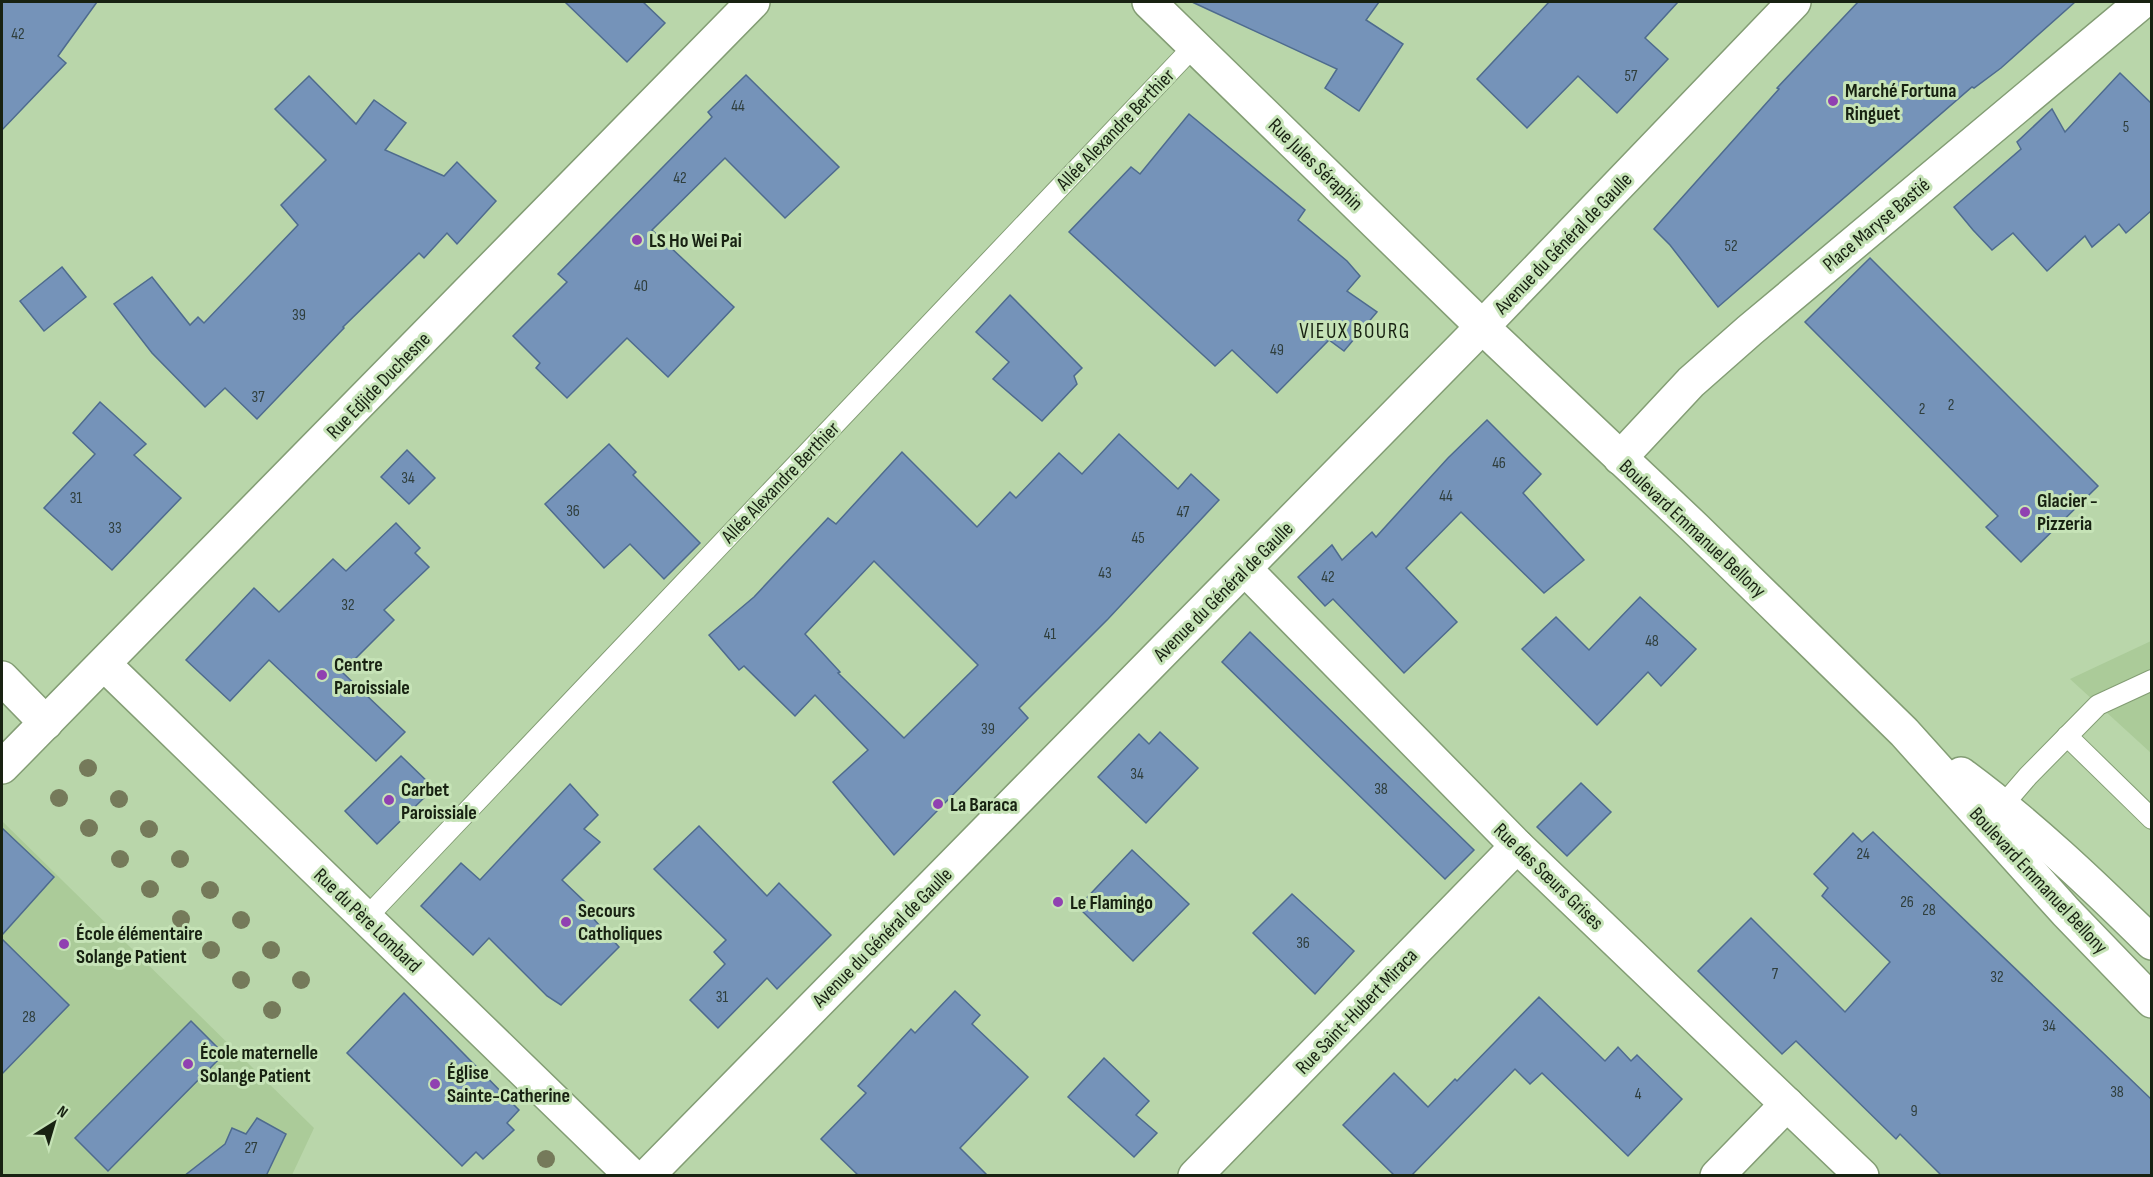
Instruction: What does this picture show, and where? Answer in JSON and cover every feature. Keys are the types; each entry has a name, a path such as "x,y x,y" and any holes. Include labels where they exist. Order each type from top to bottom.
{"street":[{"name":"Rue Edjide Duchesne","path":"2,767 753,2"},
{"name":"Rue Jules Séraphin","path":"1149,2 1482,327"},
{"name":"Avenue du Général de Gaulle","path":"647,1176 1482,327 1794,2"},
{"name":"Place Maryse Bastié","path":"1620,458 1691,382 1750,330 2142,2"},
{"name":"Boulevard Emmanuel Bellony","path":"1482,327 1695,528 1904,732 2066,912 2151,1001"},
{"name":"Rue des Sœurs Grises","path":"1245,569 1517,846 1862,1176"},
{"name":"Rue du Père Lombard","path":"104,664 632,1176"},
{"path":"2,678 46,723"},
{"name":"Boulevard Emmanuel Bellony","path":"1904,732 2003,805 2092,884 2151,943"},
{"name":"Rue Saint-Hubert Miraca","path":"1195,1176 1517,846"},
{"path":"1717,1176 1787,1104"}],"lane":[{"name":"Allée Alexandre Berthier","path":"366,918 1195,45"},
{"path":"2003,805 2028,776 2098,705 2151,680"},
{"path":"2067,736 2151,819"}],"shaded area":[{"path":"2151,641 2151,753 2070,679"},
{"path":"2,821 314,1128 292,1175 2,1175"}],"building":[{"path":"2,2 97,2 58,56 66,63 2,130"},
{"path":"565,2 643,2 665,23 627,62"},
{"path":"1192,2 1379,2 1366,20 1403,44 1359,111 1325,88 1337,69"},
{"path":"1549,2 1678,2 1645,38 1668,59 1617,113 1578,76 1527,128 1477,79"},
{"path":"1858,2 2075,2 2001,68 1974,88 1972,87 1718,307 1670,245 1654,229 1779,89 1777,88"},
{"path":"2120,73 2151,103 2151,211 2126,233 2119,224 2092,247 2085,236 2047,271 2013,233 1992,250 1954,207 2021,149 2017,142 2052,109 2065,132"},
{"path":"746,75 839,167 785,218 725,158 652,230 734,307 668,377 627,338 567,398 536,368 540,363 513,336 567,282 558,274 712,117 708,112"},
{"path":"309,76 356,124 374,100 406,123 385,150 444,176 457,162 496,201 457,244 447,233 424,258 419,253 343,327 257,419 225,388 205,407 152,353 114,304 152,277 190,325 198,317 204,323 298,225 281,205 326,160 275,109"},
{"path":"1189,114 1305,210 1298,220 1347,261 1360,276 1347,291 1377,312 1344,351 1329,340 1277,393 1232,350 1215,366 1069,232 1131,167 1140,174"},
{"path":"1870,258 2098,486 2021,562 1986,527 1998,516 1805,322"},
{"path":"62,267 86,297 44,331 20,301"},
{"path":"1010,295 1082,368 1074,376 1077,384 1042,421 993,379 1009,362 976,332"},
{"path":"100,402 146,444 134,455 181,498 112,570 44,508 95,454 73,433"},
{"path":"1487,420 1541,474 1523,493 1584,560 1544,593 1461,512 1406,568 1457,622 1404,673 1333,599 1325,606 1298,577 1332,545 1342,560 1372,532 1376,537 1448,458"},
{"path":"1119,434 1178,489 1191,474 1219,500 1108,619 1019,708 1028,718 894,855 833,782 868,750 815,695 795,716 744,666 739,670 709,635 754,597 828,518 836,524 902,452 977,527 1010,492 1016,498 1059,453 1082,474","holes":["874,561 978,665 904,738 838,673 840,672 805,634"]},
{"path":"609,444 636,472 633,475 700,543 664,579 630,544 604,568 545,504"},
{"path":"407,450 435,478 409,504 381,477"},
{"path":"396,523 420,548 415,553 429,567 384,610 394,620 342,672 405,732 376,761 269,660 230,701 186,660 254,588 279,612 333,559 346,571"},
{"path":"1640,597 1696,649 1661,686 1648,672 1597,725 1522,649 1556,617 1589,650"},
{"path":"1250,632 1474,850 1445,879 1222,662"},
{"path":"1160,732 1198,768 1146,823 1098,777 1139,734 1149,744"},
{"name":"Carbet Paroissiale","path":"401,756 434,788 377,844 345,811"},
{"path":"1581,783 1611,812 1567,856 1537,827"},
{"path":"570,784 598,815 584,829 600,842 562,880 586,903 582,906 619,947 561,1005 547,996 489,938 473,955 421,906 461,863 480,880"},
{"path":"699,826 767,896 779,883 831,935 777,989 767,978 718,1028 690,1000 725,964 714,952 726,940 654,869"},
{"path":"2,828 54,877 2,935"},
{"path":"1873,832 2151,1099 2151,1176 1942,1176 1900,1134 1896,1139 1796,1041 1782,1054 1698,971 1751,918 1845,1012 1890,962 1822,896 1828,888 1814,874 1853,833 1862,842"},
{"path":"1132,850 1189,904 1133,961 1078,907"},
{"path":"1292,894 1354,951 1315,994 1253,933"},
{"path":"2,939 69,1005 2,1074"},
{"path":"955,991 980,1015 972,1024 1028,1077 960,1148 988,1176 859,1176 821,1139 866,1093 858,1086 911,1029 915,1033"},
{"name":"Église Sainte-Catherine","path":"404,993 519,1110 507,1123 514,1130 483,1159 476,1152 462,1166 347,1053"},
{"path":"1539,997 1605,1061 1618,1047 1631,1061 1637,1055 1682,1099 1628,1156 1542,1073 1530,1084 1515,1069 1411,1176 1395,1176 1343,1125 1394,1073 1428,1107 1455,1079 1457,1081"},
{"path":"191,1021 224,1054 108,1171 75,1138"},
{"path":"1104,1058 1149,1101 1136,1115 1157,1133 1134,1157 1068,1097"},
{"path":"257,1118 286,1134 266,1176 184,1176 225,1144 232,1128 246,1134"}],"place":[{"name":"Marché Fortuna Ringuet","path":"1833,101"},
{"name":"LS Ho Wei Pai","path":"637,240"},
{"name":"Glacier - Pizzeria","path":"2025,512"},
{"name":"Centre Paroissiale","path":"322,675"},
{"name":"Carbet Paroissiale","path":"389,800"},
{"name":"La Baraca","path":"938,804"},
{"name":"Le Flamingo","path":"1058,902"},
{"name":"Secours Catholiques","path":"566,922"},
{"name":"École élémentaire Solange Patient","path":"64,944"},
{"name":"École maternelle Solange Patient","path":"188,1064"},
{"name":"Église Sainte-Catherine","path":"435,1084"}],"district":[{"name":"VIEUX BOURG","path":"1355,331"}]}
